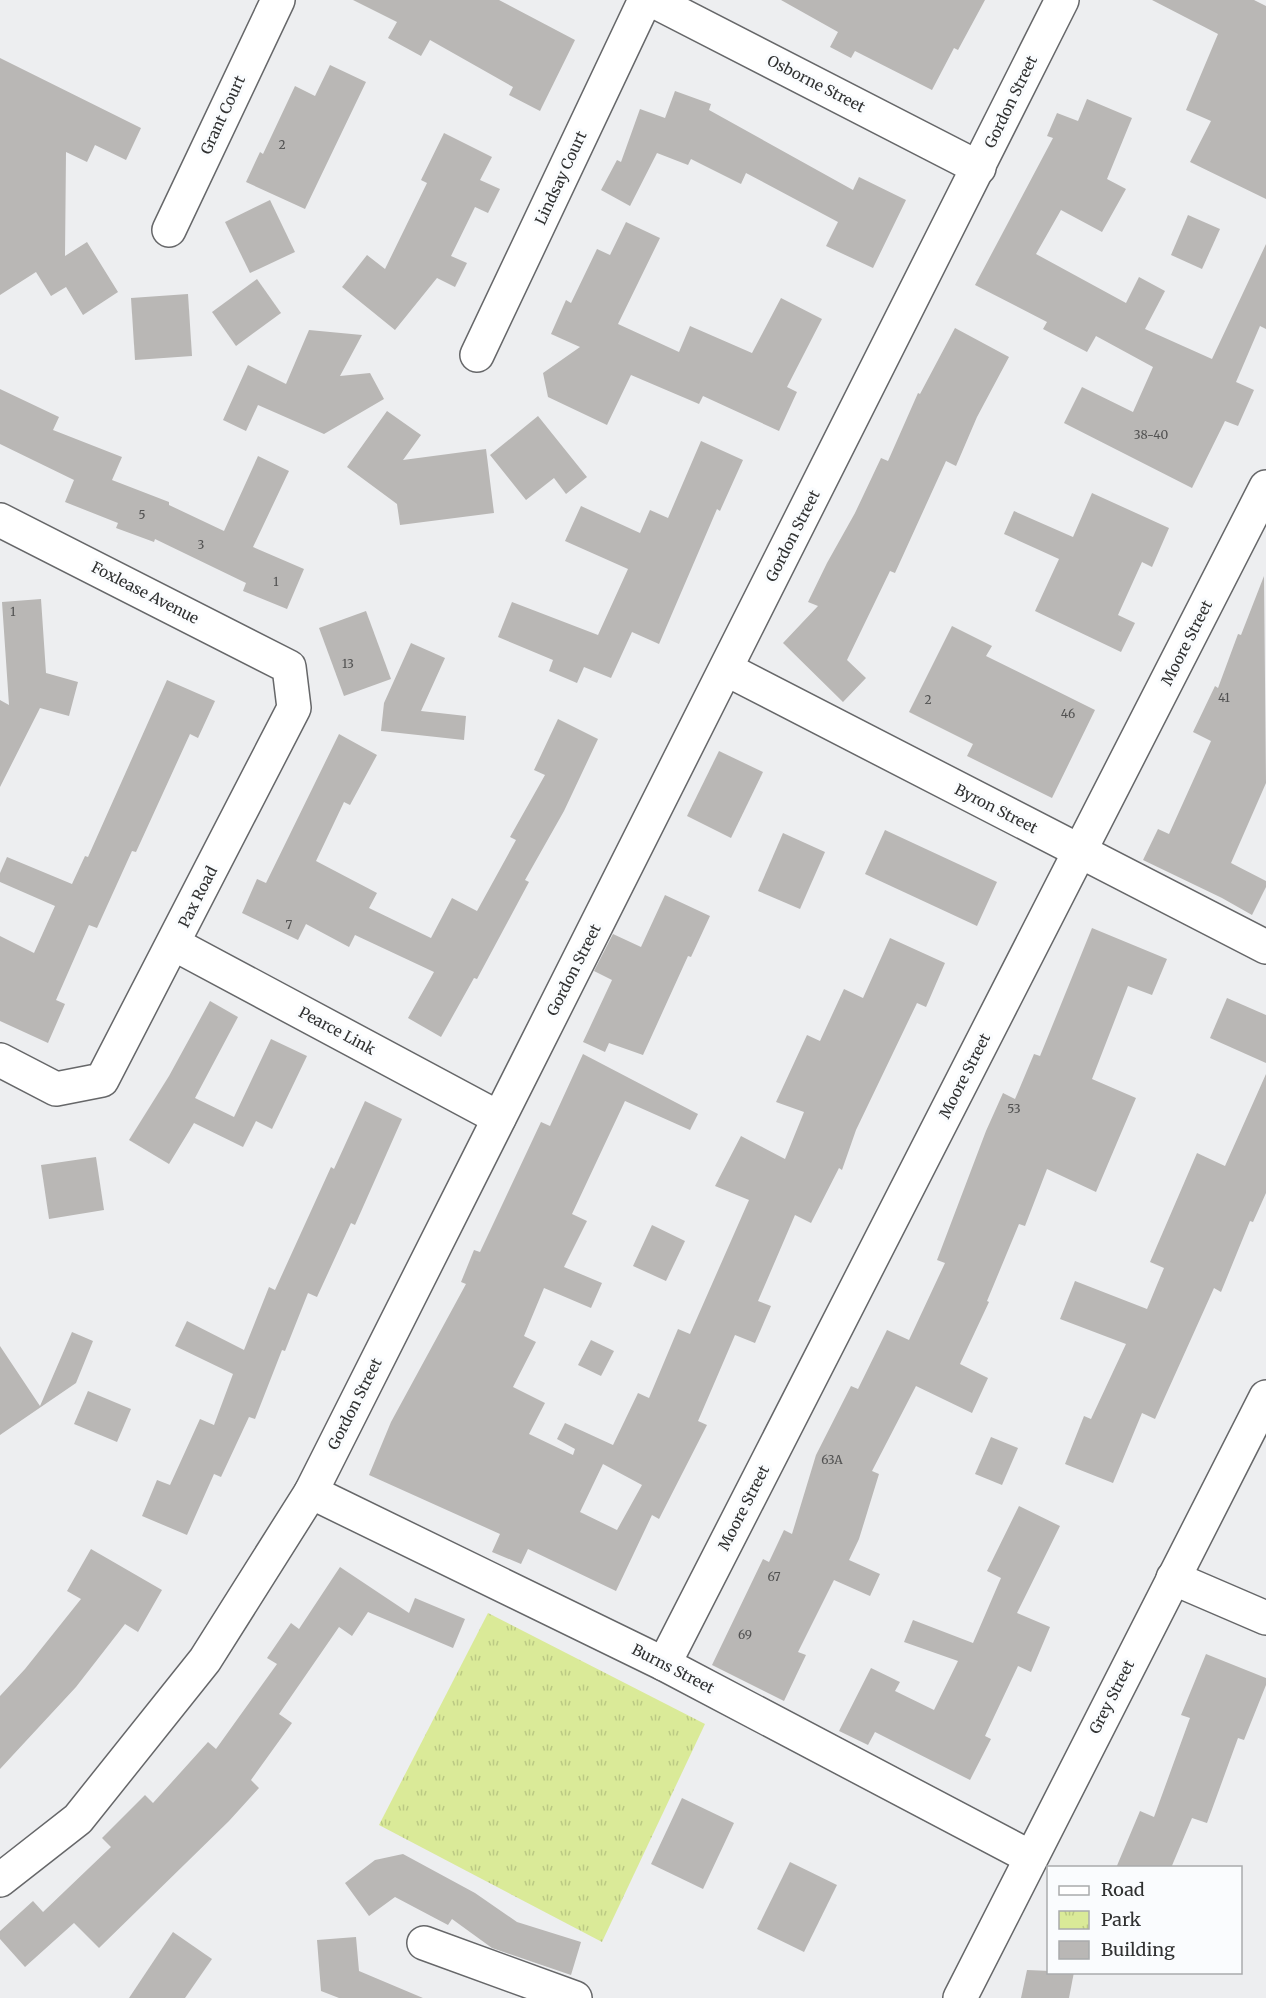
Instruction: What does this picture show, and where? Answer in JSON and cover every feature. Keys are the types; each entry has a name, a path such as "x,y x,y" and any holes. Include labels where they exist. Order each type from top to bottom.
{"street":[{"name":"Grant Court","path":"169,230 278,0"},
{"name":"Lindsay Court","path":"477,355 645,0"},
{"name":"Osborne Street","path":"652,0 979,168"},
{"name":"Gordon Street","path":"0,1880 78,1819 197,1670 311,1492 1062,0"},
{"name":"Moore Street","path":"664,1664 1266,487"},
{"name":"Foxlease Avenue","path":"0,520 289,667"},
{"name":"Pax Road","path":"0,1060 56,1089 102,1080 294,708 289,667"},
{"name":"Byron Street","path":"726,669 1266,947"},
{"name":"Pearce Link","path":"174,944 500,1118"},
{"name":"Grey Street","path":"960,1998 1266,1397"},
{"name":"Burns Street","path":"311,1492 664,1664 1030,1857"},
{"path":"1173,1578 1266,1618"},
{"path":"424,1943 575,1998"}],"green space":[{"path":"488,1613 705,1724 602,1942 379,1825"}],"building":[{"path":"353,0 499,0 575,40 540,111 509,95 513,87 430,40 421,56 388,38 397,22"},
{"path":"781,0 985,0 958,50 954,48 932,90 855,51 851,58 830,47 838,32"},
{"path":"1152,0 1254,0 1266,6 1266,199 1190,162 1211,121 1186,110 1218,34"},
{"path":"0,58 141,128 126,160 95,145 87,162 66,152 65,256 87,242 118,292 83,315 66,287 51,296 36,272 0,295"},
{"path":"330,65 366,82 305,209 246,182 260,152 263,154 295,86 315,96"},
{"path":"675,91 711,104 709,110 853,190 859,177 906,200 873,268 826,246 838,222 746,173 741,184 691,159 688,165 657,153 630,206 601,190 617,160 621,162 640,109 665,118"},
{"path":"1087,99 1132,118 1107,179 1126,189 1102,232 1061,210 1036,254 1126,303 1139,277 1165,291 1145,329 1212,359 1266,244 1266,329 1260,326 1236,382 1254,390 1238,426 1225,421 1192,488 1064,423 1082,387 1133,412 1153,367 1096,336 1087,352 1043,329 1047,322 975,285 1053,138 1047,136 1057,113 1078,121"},
{"path":"444,133 492,157 480,180 500,189 488,213 475,207 451,256 467,263 455,287 437,278 395,330 342,287 367,255 385,269 427,183 421,180"},
{"path":"270,200 295,252 250,273 225,222"},
{"path":"1188,215 1220,229 1202,269 1171,255"},
{"path":"626,222 660,238 618,324 679,352 690,326 752,353 781,298 822,319 787,387 797,392 779,431 703,396 699,404 631,375 607,425 548,397 543,373 580,347 551,334 566,300 571,303 597,249 610,255"},
{"path":"257,279 281,313 236,346 212,312"},
{"path":"188,294 192,356 135,360 131,298"},
{"path":"955,328 1009,357 977,417 956,466 946,461 895,573 890,571 847,660 866,678 843,702 783,643 818,606 808,602 827,563 855,513 881,458 888,461 918,393 920,394"},
{"path":"309,330 362,335 340,376 370,373 384,399 324,434 258,405 246,431 223,420 248,365 286,384"},
{"path":"0,389 59,417 53,430 122,457 112,480 169,502 169,505 224,531 258,456 289,471 253,547 304,569 287,609 243,591 246,583 155,539 154,542 116,528 118,523 65,502 74,480 0,444"},
{"path":"387,411 421,435 403,460 486,449 494,513 400,525 397,504 347,467"},
{"path":"538,416 587,477 566,494 554,478 526,500 490,455"},
{"path":"701,441 743,460 720,511 717,509 659,644 632,632 611,678 584,667 577,683 549,671 553,660 498,637 512,602 598,635 628,569 565,541 581,506 640,533 650,510 668,518"},
{"path":"1092,493 1169,528 1152,567 1142,562 1118,615 1135,623 1121,652 1035,611 1059,559 1004,534 1014,511 1073,537"},
{"path":"1264,576 1266,783 1231,863 1266,881 1266,887 1252,915 1143,860 1158,829 1169,834 1211,741 1193,732 1215,686 1218,688 1238,634 1241,635"},
{"path":"41,599 46,673 78,682 69,716 40,708 0,787 0,700 9,705 2,602"},
{"path":"366,611 391,679 344,696 319,628"},
{"path":"952,626 992,646 986,656 1095,710 1052,798 967,756 973,744 909,712"},
{"path":"411,643 445,658 421,711 466,716 464,740 381,731 384,703"},
{"path":"167,680 215,701 198,738 190,734 136,852 132,851 97,928 89,925 56,1000 65,1004 48,1043 0,1021 0,936 34,953 55,906 0,882 0,873 7,857 72,884 85,856 88,857"},
{"path":"558,719 598,739 564,811 525,880 529,882 477,979 474,978 441,1037 408,1018 434,972 355,935 349,947 306,924 298,940 242,913 257,879 266,883 339,734 377,755 350,805 344,802 316,861 377,893 369,908 431,938 452,898 477,911 516,840 510,837 545,775 534,770"},
{"path":"719,751 763,772 731,838 687,816"},
{"path":"885,830 997,882 977,926 865,874"},
{"path":"783,833 825,852 800,909 758,891"},
{"path":"665,895 710,916 691,957 688,956 643,1055 609,1043 605,1052 583,1042 612,980 594,971 613,934 641,947"},
{"path":"1092,928 1167,959 1152,995 1128,986 1092,1079 1136,1098 1096,1192 1047,1169 1025,1226 1019,1224 987,1301 989,1302 960,1364 988,1378 972,1413 916,1386 872,1471 879,1474 859,1539 849,1560 880,1574 870,1596 834,1580 798,1652 806,1655 784,1701 712,1665 763,1559 769,1562 784,1530 792,1534 816,1455 851,1386 858,1389 887,1330 909,1340 945,1263 937,1260 986,1131 1003,1093 1015,1099 1034,1054 1040,1056"},
{"path":"890,938 945,963 926,1007 917,1003 856,1130 842,1170 839,1168 811,1223 795,1215 758,1301 771,1306 755,1343 735,1335 698,1421 707,1425 659,1519 652,1515 616,1591 528,1549 521,1564 492,1552 500,1534 369,1475 391,1422 466,1284 461,1282 474,1250 480,1252 541,1122 550,1126 583,1054 698,1114 690,1130 625,1101 572,1214 587,1221 564,1267 602,1283 591,1308 544,1288 524,1336 536,1342 513,1387 545,1403 529,1434 573,1455 575,1449 557,1439 565,1423 613,1445 638,1393 649,1398 678,1329 690,1334 749,1200 715,1186 741,1136 785,1159 804,1112 776,1102 807,1035 820,1041 844,989 863,998","holes":["603,1464 642,1485 617,1530 580,1512"]},
{"path":"1227,998 1266,1015 1266,1063 1210,1038"},
{"path":"210,1001 238,1017 195,1098 234,1117 271,1039 307,1056 272,1129 256,1121 243,1147 194,1123 169,1164 129,1140 169,1076"},
{"path":"1266,1074 1266,1193 1253,1222 1250,1221 1221,1292 1214,1288 1155,1419 1142,1413 1113,1483 1065,1464 1084,1416 1091,1419 1126,1344 1060,1319 1075,1281 1147,1309 1164,1268 1150,1262 1197,1153 1225,1166"},
{"path":"365,1101 402,1119 355,1225 351,1223 317,1297 308,1293 285,1351 282,1350 255,1419 249,1417 221,1477 214,1474 187,1535 142,1516 157,1480 170,1485 200,1419 214,1425 233,1374 175,1346 187,1321 244,1350 269,1287 275,1290 331,1167 334,1169"},
{"path":"96,1157 104,1210 49,1219 41,1165"},
{"path":"652,1225 685,1241 666,1281 633,1266"},
{"path":"72,1332 93,1341 76,1383 0,1435 0,1346 40,1406"},
{"path":"591,1340 614,1351 601,1376 578,1365"},
{"path":"88,1391 131,1409 117,1442 74,1424"},
{"path":"991,1437 1018,1448 1002,1485 975,1474"},
{"path":"1019,1506 1060,1526 1017,1613 1050,1627 1031,1672 1018,1666 985,1736 991,1739 970,1780 875,1732 868,1745 839,1731 871,1668 900,1682 895,1691 934,1710 958,1661 904,1642 913,1620 973,1643 1001,1578 987,1571"},
{"path":"91,1549 162,1590 138,1632 125,1624 76,1687 0,1769 0,1696 25,1669 81,1599 67,1591"},
{"path":"340,1567 409,1613 415,1598 465,1619 453,1648 368,1612 352,1636 339,1627 279,1714 292,1723 251,1780 259,1788 229,1821 99,1948 74,1923 25,1967 0,1939 0,1931 33,1901 43,1912 111,1847 102,1838 145,1795 153,1803 208,1742 216,1749 277,1664 267,1658 291,1623 299,1629"},
{"path":"1206,1654 1266,1678 1266,1685 1244,1740 1238,1738 1207,1823 1192,1818 1172,1866 1117,1866 1140,1811 1154,1817 1190,1718 1181,1715"},
{"path":"682,1798 734,1823 703,1889 651,1864"},
{"path":"403,1854 475,1893 517,1922 581,1942 571,1975 492,1948 452,1919 448,1925 395,1897 369,1916 345,1883 375,1860"},
{"path":"790,1862 837,1885 804,1952 757,1929"},
{"path":"173,1932 212,1959 185,1998 129,1998"},
{"path":"356,1937 359,1971 423,1998 339,1998 321,1991 317,1940"},
{"path":"1027,1970 1047,1971 1047,1974 1074,1974 1069,1998 1021,1998"}]}
